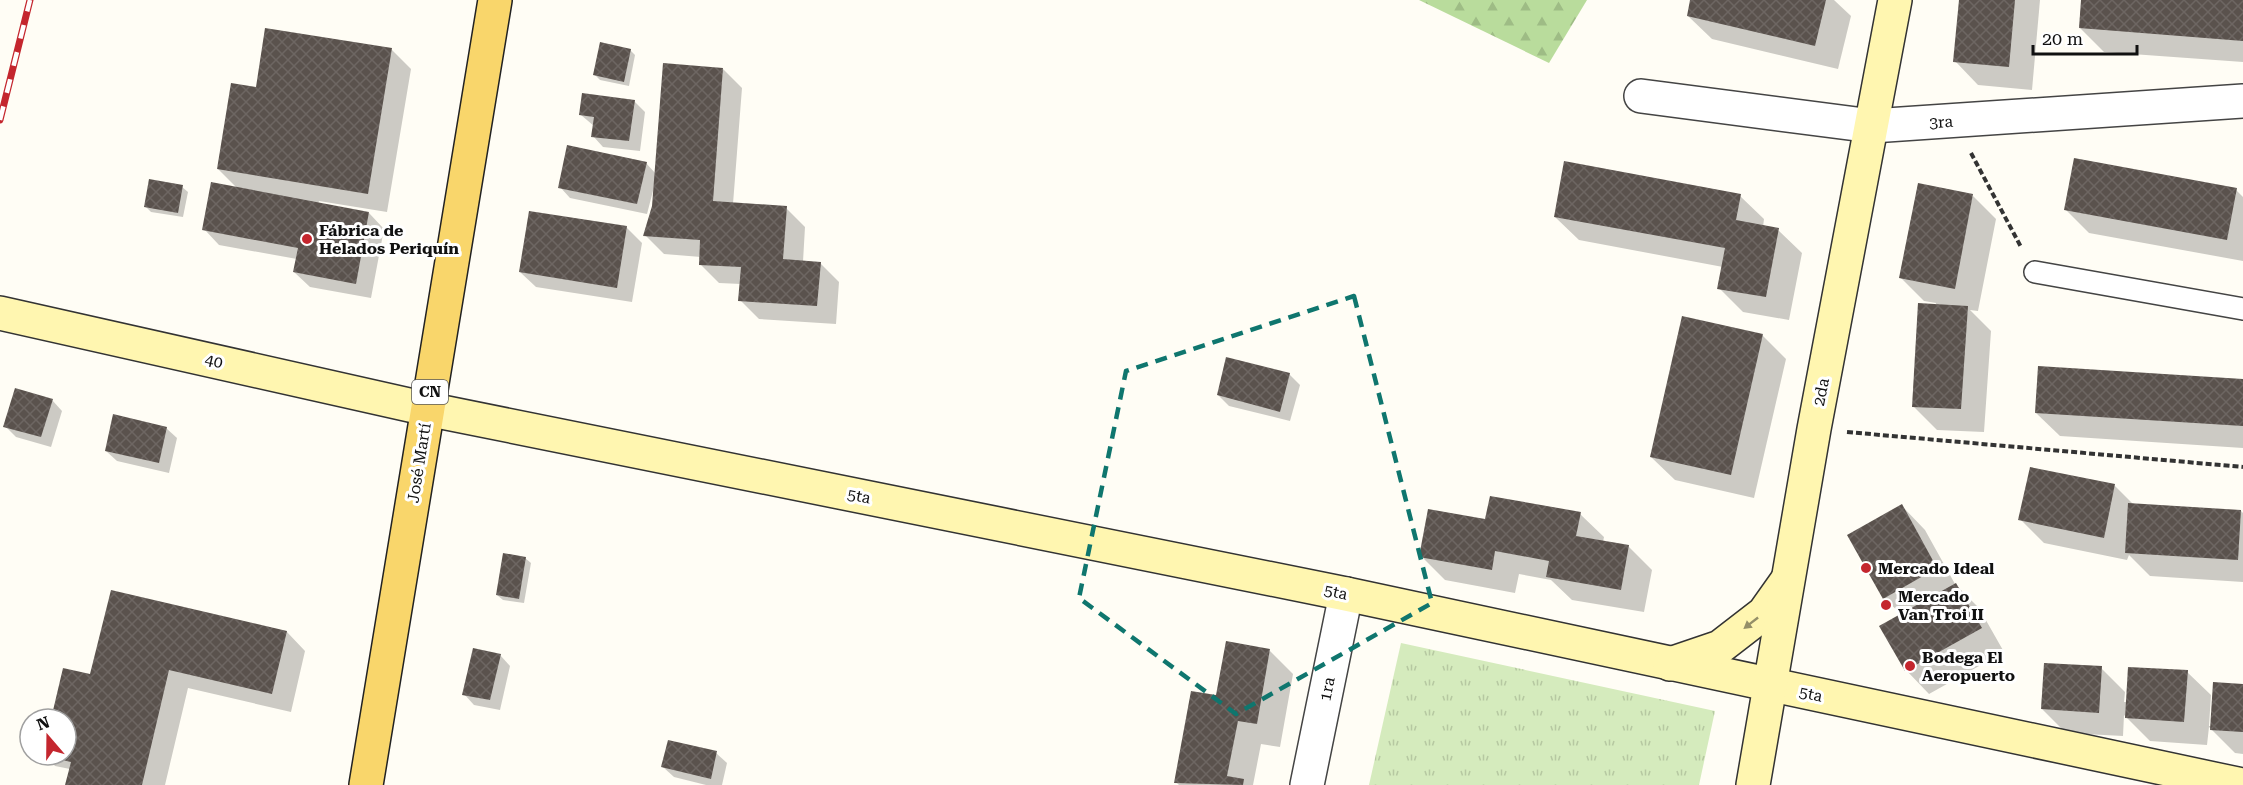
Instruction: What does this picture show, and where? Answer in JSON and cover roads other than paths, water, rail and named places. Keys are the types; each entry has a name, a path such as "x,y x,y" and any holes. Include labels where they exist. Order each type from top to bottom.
{"main road":[{"name":"José Martí","path":"366,785 495,0"}],"street":[{"name":"2da","path":"1753,785 1814,429 1895,0"},
{"name":"3ra","path":"1641,96 1872,126 2243,101"},
{"name":"40","path":"0,313 427,409"},
{"name":"5ta","path":"427,409 1346,594 2242,785"},
{"path":"1670,664 1720,647 1764,613 1789,578"},
{"name":"1ra","path":"1307,785 1346,594"}],"lane":[{"path":"2035,272 2243,309"}],"railway":[{"path":"0,120 30,0"}],"place":[{"name":"Fábrica de Helados Periquín","path":"307,239"},
{"name":"Mercado Ideal","path":"1866,568"},
{"name":"Mercado Van Troi II","path":"1886,605"},
{"name":"Bodega El Aeropuerto","path":"1910,666"}]}
